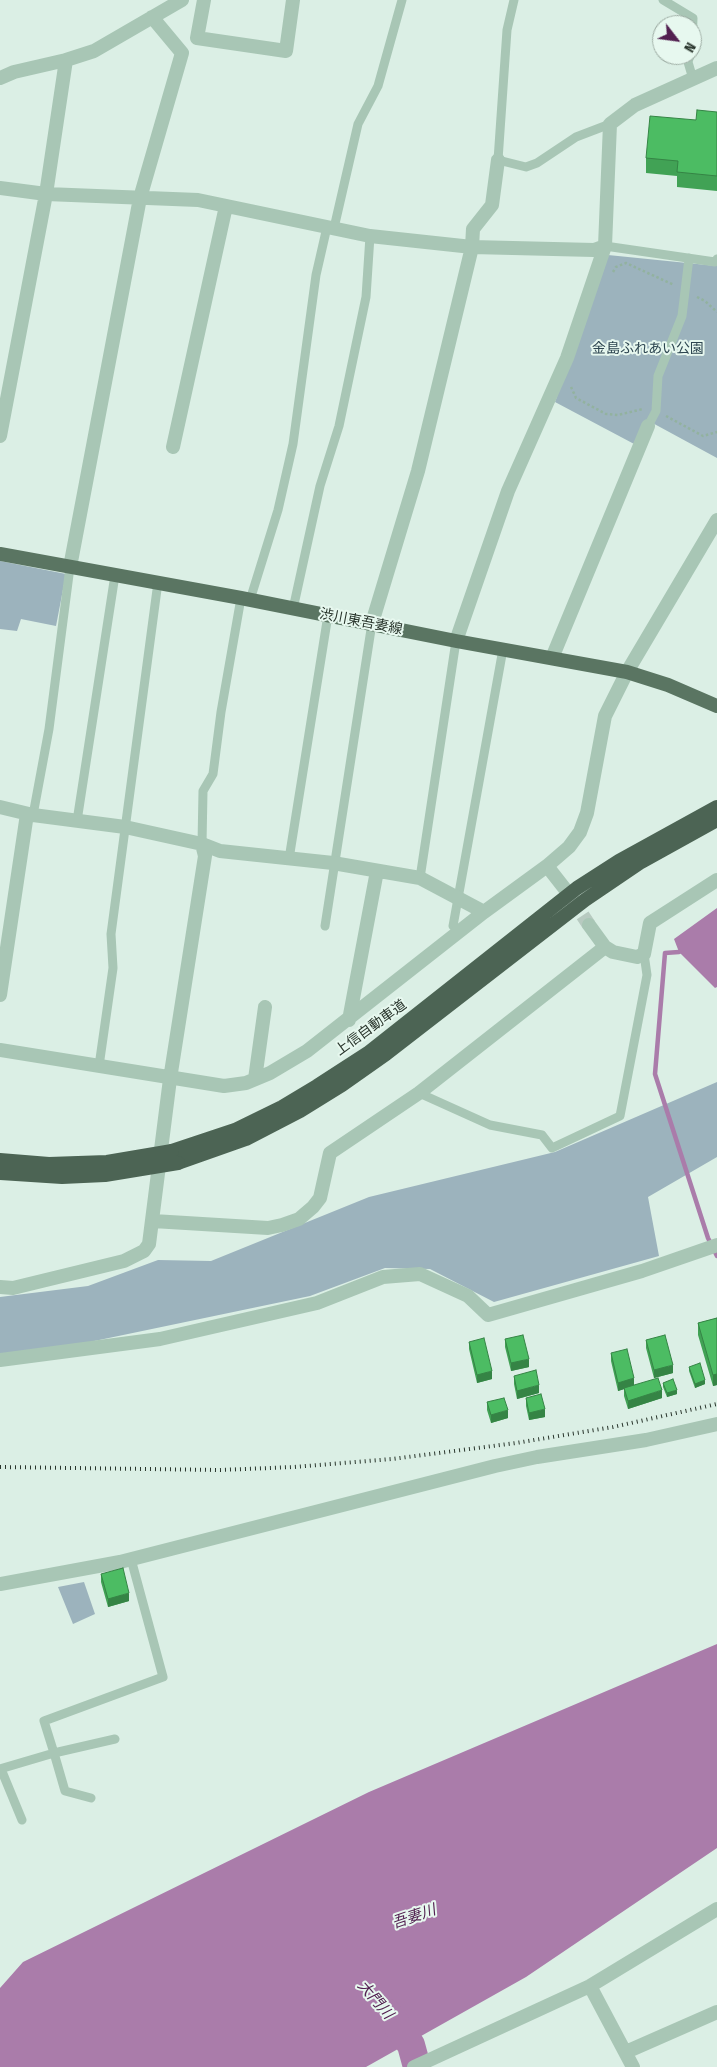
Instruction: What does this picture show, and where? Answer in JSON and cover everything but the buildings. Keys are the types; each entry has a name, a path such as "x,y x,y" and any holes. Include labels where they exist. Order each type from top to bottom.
{"highway":[{"name":"上信自動車道","path":"0,1173 62,1177 96,1176 138,1171 236,1130 282,1107 368,1053 577,888 717,806"},
{"name":"上信自動車道","path":"0,1160 49,1164 175,1157 246,1139 300,1111 342,1085 386,1054 585,900 641,862 717,820"}],"main road":[{"name":"渋川東吾妻線","path":"0,554 70,568 158,582 456,641 627,672 668,685 717,706"}],"street":[{"path":"0,78 14,72 66,60 94,51 182,0"},
{"path":"204,0 198,38 286,51 293,0"},
{"path":"70,568 140,198 182,53 152,17"},
{"path":"0,436 46,194 66,60"},
{"path":"456,641 508,491 567,358 604,246 610,124 635,105 717,68"},
{"path":"372,623 418,471 472,247 473,229 492,205 498,160"},
{"path":"0,188 46,194 198,200 370,236 472,247 594,250 604,246"},
{"path":"174,448 226,206"},
{"path":"552,658 648,426"},
{"path":"0,1050 170,1079 224,1086 246,1083 255,1079 307,1051 349,1020 569,847 580,832 587,812 605,716 627,672 717,520"},
{"path":"0,807 30,814 125,827 202,844 220,850 333,863 420,878 459,897 484,912"},
{"path":"0,995 30,814"},
{"path":"0,1287 13,1288 124,1261 144,1251 149,1244 170,1079 205,856 202,844"},
{"path":"547,866 565,889"},
{"path":"349,1020 377,871"},
{"path":"589,924 605,947 622,956 637,957 644,954 650,924 717,880"},
{"path":"153,1221 268,1228 299,1218 313,1207 320,1198 330,1153 419,1093 605,947"},
{"path":"255,1079 265,1007"},
{"path":"0,1360 160,1339 317,1303 383,1277 420,1274 468,1296 488,1315 632,1274 717,1245"},
{"path":"0,1584 131,1559 494,1466 646,1440 717,1424"},
{"path":"414,2067 590,1986 717,1909"},
{"path":"590,1986 626,2052 631,2066"},
{"path":"626,2052 717,2012"}],"lane":[{"path":"202,844 203,791 213,774 221,712 246,599 278,510 293,444 316,276 358,124 378,86 402,0"},
{"path":"514,0 507,30 498,160 526,167 537,163 576,137 610,124"},
{"path":"663,0 688,15"},
{"path":"689,65 693,78"},
{"path":"293,608 320,486 338,426 364,306 370,236"},
{"path":"604,246 715,262 717,259"},
{"path":"648,426 656,411 658,376 682,316 689,258"},
{"path":"30,814 49,729 70,568"},
{"path":"78,820 115,575"},
{"path":"99,1066 113,968 111,934 158,582"},
{"path":"289,859 328,616"},
{"path":"325,926 333,863 372,623"},
{"path":"420,878 456,641"},
{"path":"453,926 502,649"},
{"path":"419,1093 490,1124 542,1134 552,1148 620,1116 647,974 644,954"},
{"path":"91,1798 66,1792 44,1721 163,1678 131,1559"},
{"path":"22,1820 0,1769 54,1753 115,1739"}],"path":[{"path":"612,273 616,267 626,263 706,301 717,312"},
{"path":"570,380 571,391 576,398 606,414 618,415 651,408 703,436 717,432"}],"green space":[{"name":"金島ふれあい公園","path":"608,255 717,266 717,458 647,420 636,445 555,402"},
{"path":"0,561 66,574 56,626 21,619 17,631 0,629"},
{"path":"717,1082 717,1157 648,1197 659,1256 494,1302 430,1269 385,1268 310,1296 80,1344 0,1354 0,1297 88,1286 158,1260 211,1261 369,1197 555,1152"},
{"path":"84,1582 95,1614 73,1624 58,1587"}],"water":[{"path":"717,908 717,987 715,988 679,952 674,939"},
{"name":"吾妻川","path":"717,1644 717,1848 526,1977 366,2067 0,2067 0,1988 23,1962 369,1792"}],"waterway":[{"path":"679,952 665,953 655,1074 708,1238 717,1256"},
{"name":"大門川","path":"388,2013 411,2045 417,2067"}],"tunnel":[{"path":"571,898 589,925"}],"railway":[{"path":"0,1467 220,1470 294,1467 392,1459 516,1443 613,1427 717,1404"}]}
